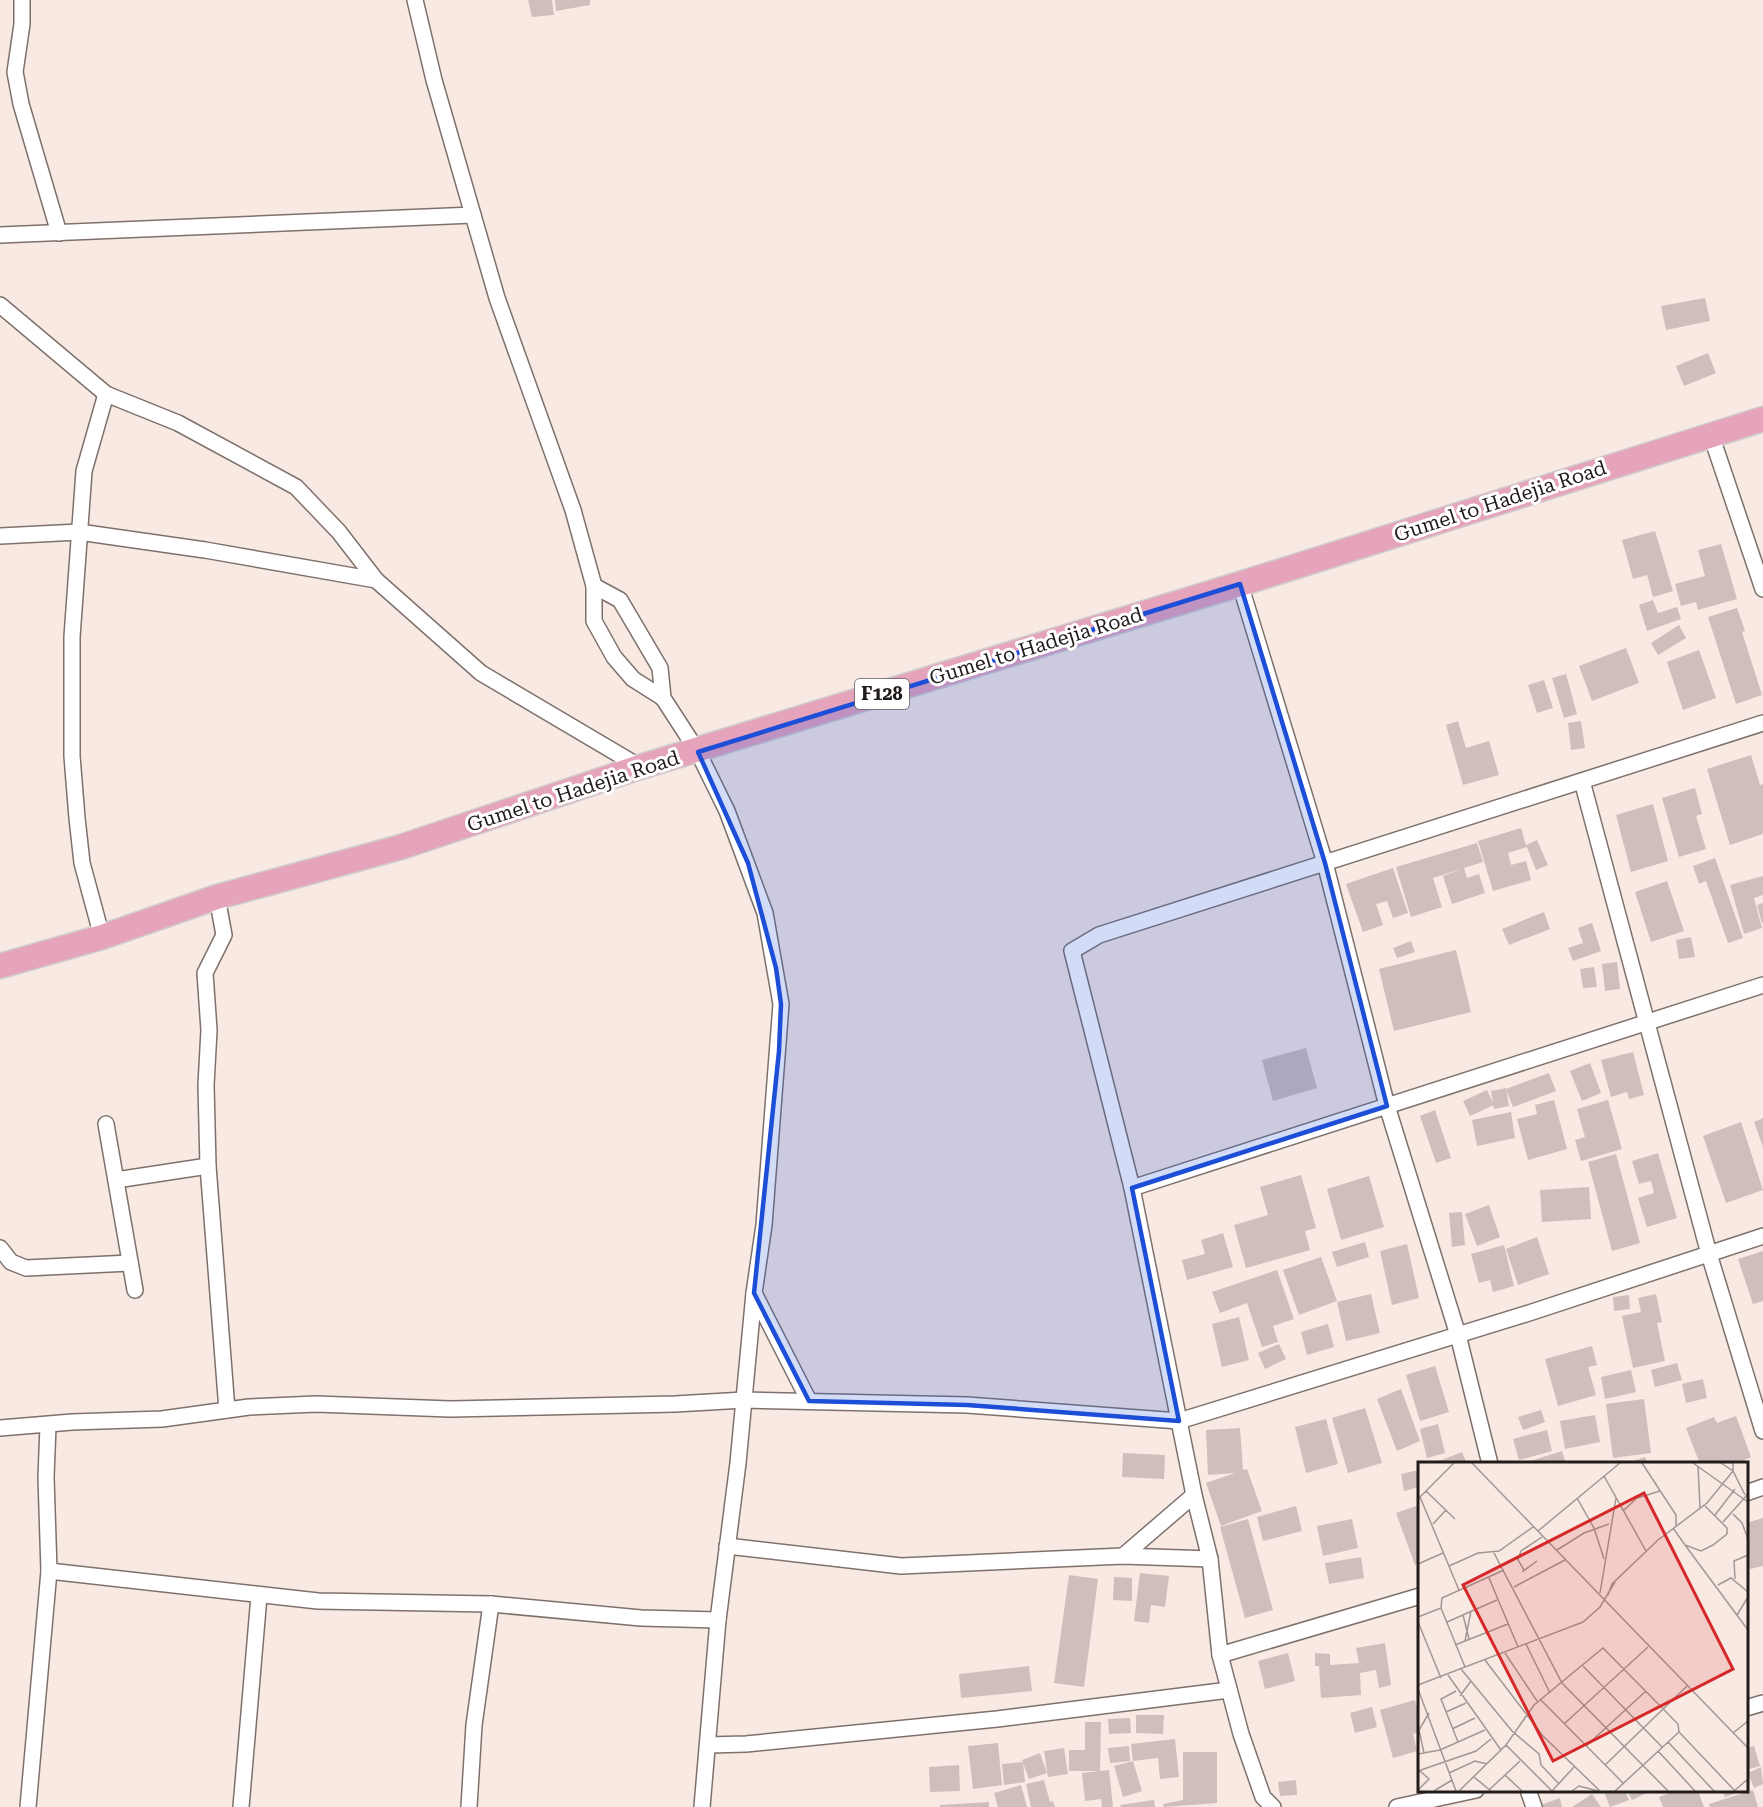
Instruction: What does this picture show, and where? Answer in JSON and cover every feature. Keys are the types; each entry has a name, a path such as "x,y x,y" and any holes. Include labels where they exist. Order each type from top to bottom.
{"main road":[{"name":"Gumel to Hadejia Road","path":"0,966 102,937 217,897 401,847 640,767 698,752 1763,419"}],"street":[{"path":"22,0 22,24 15,72 21,104 59,232"},
{"path":"415,0 434,80 497,298 573,510 594,586 594,621 614,657 633,679 663,698 698,752 731,821 765,913 781,1004 764,1225 754,1293 718,1620 702,1807"},
{"path":"0,235 473,215"},
{"path":"0,305 106,394 178,423 296,487 339,532 376,580 482,674 640,767"},
{"path":"102,937 82,862 72,756 72,637 84,471 106,394"},
{"path":"1711,435 1763,589"},
{"path":"0,536 79,532 205,550 376,580"},
{"path":"1240,584 1325,863 1387,1106 1458,1335 1490,1462"},
{"path":"594,586 620,600 660,668 663,698"},
{"path":"1273,1807 1263,1797 1241,1734 1220,1655 1210,1558 1194,1495 1132,1188 1072,951 1099,935 1763,723"},
{"path":"1582,781 1709,1254 1763,1431"},
{"path":"217,897 225,934 205,973 209,1030 206,1085 208,1166 226,1410"},
{"path":"1132,1188 1763,986"},
{"path":"106,1124 135,1290"},
{"path":"116,1180 208,1166"},
{"path":"0,1428 48,1426 72,1422 162,1419 226,1410 316,1404 450,1409 744,1400 967,1405 1179,1421 1458,1335 1763,1236"},
{"path":"0,1248 11,1262 26,1268 130,1263"},
{"path":"754,1293 809,1401"},
{"path":"28,1807 49,1571 46,1477 48,1426"},
{"path":"1748,1491 1763,1487"},
{"path":"1123,1556 1194,1495"},
{"path":"727,1546 901,1566 1123,1556 1210,1558"},
{"path":"49,1571 318,1601 490,1604 641,1618 718,1620"},
{"path":"241,1807 258,1596"},
{"path":"1220,1655 1418,1596"},
{"path":"469,1807 474,1725 490,1604"},
{"path":"708,1745 746,1744 997,1719 1229,1690"},
{"path":"1748,1707 1763,1703"},
{"path":"1397,1807 1471,1792"},
{"path":"1528,1792 1534,1807"}],"highlighted area":[{"path":"1240,584 1325,863 1387,1106 1132,1188 1179,1421 967,1405 809,1401 754,1293 779,1051 781,1004 776,968 748,863 698,752"}],"building":[{"path":"528,0 552,0 554,15 532,17"},
{"path":"555,0 590,0 590,5 556,11"},
{"path":"1705,298 1710,321 1666,330 1661,306"},
{"path":"1708,353 1716,373 1684,386 1676,366"},
{"path":"1655,531 1673,591 1653,597 1647,575 1633,579 1622,540"},
{"path":"1721,544 1737,599 1698,610 1696,602 1681,606 1675,584 1705,576 1698,550"},
{"path":"1653,600 1658,613 1677,607 1681,619 1647,631 1639,605"},
{"path":"1737,608 1745,631 1742,632 1762,695 1736,704 1708,617"},
{"path":"1679,625 1686,638 1658,655 1651,643"},
{"path":"1626,648 1639,683 1592,701 1579,666"},
{"path":"1699,650 1716,698 1683,710 1667,662"},
{"path":"1566,674 1577,714 1564,718 1552,678"},
{"path":"1544,680 1553,708 1537,713 1528,685"},
{"path":"1458,721 1466,748 1489,741 1499,775 1463,785 1446,725"},
{"path":"1581,721 1585,748 1571,750 1568,723"},
{"path":"1751,755 1760,785 1763,784 1763,834 1730,845 1707,769"},
{"path":"1695,788 1702,814 1696,816 1706,849 1679,857 1662,798"},
{"path":"1653,804 1668,861 1631,872 1616,815"},
{"path":"1521,828 1526,845 1537,840 1548,865 1536,870 1527,847 1508,853 1511,865 1526,861 1531,880 1493,891 1478,841"},
{"path":"1477,843 1483,862 1464,868 1467,878 1479,874 1485,893 1452,904 1443,876 1462,869 1433,878 1442,907 1411,917 1396,867"},
{"path":"1715,858 1743,938 1728,943 1706,881 1699,884 1693,866"},
{"path":"1393,868 1408,913 1393,918 1387,901 1376,904 1383,925 1363,932 1346,884"},
{"path":"1763,876 1763,895 1754,898 1762,928 1744,934 1730,885"},
{"path":"1667,881 1684,931 1651,942 1635,892"},
{"path":"1763,903 1763,923 1762,923 1757,905"},
{"path":"1544,912 1550,929 1509,945 1502,929"},
{"path":"1592,923 1601,951 1573,961 1568,948 1583,943 1578,928"},
{"path":"1691,937 1695,957 1679,959 1676,940"},
{"path":"1411,941 1415,952 1397,958 1393,948"},
{"path":"1456,950 1471,1012 1394,1031 1379,969"},
{"path":"1617,962 1620,989 1605,991 1602,964"},
{"path":"1594,967 1597,987 1583,988 1580,969"},
{"path":"1306,1048 1317,1088 1273,1101 1262,1060"},
{"path":"1633,1052 1644,1095 1629,1099 1627,1092 1611,1097 1601,1060"},
{"path":"1590,1063 1601,1093 1582,1101 1570,1071"},
{"path":"1549,1073 1556,1091 1513,1107 1506,1089"},
{"path":"1506,1088 1509,1106 1494,1109 1491,1091"},
{"path":"1487,1090 1494,1105 1470,1116 1463,1101"},
{"path":"1554,1100 1567,1149 1528,1160 1517,1119 1537,1114 1535,1105"},
{"path":"1608,1100 1622,1149 1581,1161 1575,1140 1585,1137 1577,1109"},
{"path":"1435,1110 1451,1158 1436,1163 1420,1116"},
{"path":"1511,1112 1515,1138 1477,1146 1472,1120"},
{"path":"1763,1118 1763,1147 1754,1122"},
{"path":"1741,1122 1763,1190 1726,1203 1703,1136"},
{"path":"1658,1153 1677,1218 1647,1227 1638,1198 1654,1193 1651,1181 1639,1184 1632,1161"},
{"path":"1616,1154 1640,1243 1612,1251 1588,1162"},
{"path":"1301,1175 1316,1228 1305,1231 1310,1250 1246,1268 1234,1225 1268,1215 1260,1187"},
{"path":"1369,1176 1384,1227 1341,1240 1327,1189"},
{"path":"1589,1187 1591,1219 1542,1222 1540,1190"},
{"path":"1489,1205 1500,1237 1477,1246 1465,1214"},
{"path":"1462,1212 1465,1245 1452,1247 1449,1213"},
{"path":"1223,1233 1233,1267 1187,1280 1182,1260 1205,1254 1201,1240"},
{"path":"1537,1237 1549,1274 1518,1285 1506,1249"},
{"path":"1365,1242 1369,1257 1337,1267 1332,1252"},
{"path":"1407,1244 1419,1298 1392,1305 1380,1251"},
{"path":"1504,1245 1514,1286 1493,1292 1490,1280 1479,1283 1471,1254"},
{"path":"1763,1251 1763,1301 1753,1304 1738,1259"},
{"path":"1321,1257 1337,1301 1299,1315 1283,1270"},
{"path":"1277,1270 1294,1319 1273,1326 1278,1342 1262,1347 1247,1303 1220,1313 1212,1292"},
{"path":"1371,1294 1380,1333 1346,1341 1337,1302"},
{"path":"1656,1294 1662,1322 1657,1323 1665,1361 1633,1368 1622,1316 1641,1312 1638,1298"},
{"path":"1629,1295 1630,1309 1614,1311 1613,1297"},
{"path":"1239,1317 1249,1360 1222,1367 1212,1324"},
{"path":"1328,1324 1334,1347 1307,1355 1301,1332"},
{"path":"1279,1344 1286,1359 1265,1369 1258,1353"},
{"path":"1592,1346 1597,1365 1588,1367 1596,1395 1558,1406 1545,1359"},
{"path":"1677,1363 1682,1380 1655,1387 1651,1370"},
{"path":"1435,1366 1449,1412 1420,1421 1406,1375"},
{"path":"1631,1370 1636,1392 1605,1399 1601,1377"},
{"path":"1703,1379 1707,1398 1686,1403 1682,1384"},
{"path":"1401,1389 1420,1441 1397,1451 1377,1399"},
{"path":"1644,1399 1651,1453 1613,1458 1606,1404"},
{"path":"1365,1408 1382,1463 1348,1473 1332,1418"},
{"path":"1541,1410 1545,1422 1523,1430 1518,1417"},
{"path":"1595,1415 1600,1442 1565,1449 1560,1421"},
{"path":"1736,1416 1751,1457 1740,1462 1699,1462 1686,1428 1714,1417 1717,1423"},
{"path":"1326,1419 1338,1464 1306,1473 1295,1427"},
{"path":"1438,1424 1445,1453 1427,1458 1420,1429"},
{"path":"1240,1428 1243,1470 1247,1469 1262,1511 1221,1526 1206,1483 1235,1473 1208,1475 1206,1430"},
{"path":"1547,1430 1552,1451 1519,1460 1513,1439"},
{"path":"1562,1451 1565,1462 1527,1462"},
{"path":"1462,1452 1466,1462 1437,1462"},
{"path":"1123,1453 1165,1455 1164,1479 1122,1477"},
{"path":"1645,1457 1647,1462 1630,1462"},
{"path":"1418,1470 1418,1487 1404,1491 1401,1474"},
{"path":"1418,1505 1418,1564 1415,1565 1396,1513"},
{"path":"1296,1506 1302,1531 1263,1541 1257,1517"},
{"path":"1763,1518 1763,1566 1750,1569 1748,1562 1748,1522"},
{"path":"1248,1519 1273,1610 1245,1618 1220,1527"},
{"path":"1352,1519 1358,1548 1323,1556 1317,1526"},
{"path":"1361,1557 1364,1578 1329,1584 1325,1563"},
{"path":"1140,1573 1169,1576 1165,1607 1151,1605 1149,1623 1134,1621"},
{"path":"1069,1575 1098,1579 1084,1687 1054,1683"},
{"path":"1114,1577 1132,1578 1132,1601 1113,1600"},
{"path":"1385,1643 1391,1685 1379,1688 1376,1670 1360,1673 1361,1695 1321,1698 1319,1666 1315,1666 1315,1653 1330,1654 1330,1665 1359,1663 1356,1648"},
{"path":"1288,1653 1295,1681 1265,1689 1258,1661"},
{"path":"1029,1666 1032,1691 961,1698 959,1674"},
{"path":"1415,1700 1418,1713 1418,1732 1413,1734 1417,1751 1393,1758 1380,1710"},
{"path":"1372,1707 1377,1727 1355,1733 1350,1713"},
{"path":"1136,1715 1164,1715 1163,1734 1136,1733"},
{"path":"1130,1718 1131,1733 1109,1734 1108,1719"},
{"path":"1085,1722 1101,1722 1100,1771 1069,1771 1069,1750 1085,1750"},
{"path":"1175,1739 1179,1777 1160,1779 1158,1758 1133,1761 1131,1744"},
{"path":"998,1743 1002,1785 973,1789 968,1746"},
{"path":"1129,1746 1130,1761 1110,1763 1108,1748"},
{"path":"1754,1746 1760,1766 1748,1769 1748,1748"},
{"path":"1064,1748 1068,1774 1048,1777 1044,1751"},
{"path":"1183,1752 1217,1752 1217,1803 1164,1807 1163,1804 1183,1800"},
{"path":"1040,1753 1047,1773 1029,1779 1022,1760"},
{"path":"1133,1761 1142,1791 1123,1797 1114,1766"},
{"path":"1023,1762 1025,1782 1004,1785 1002,1764"},
{"path":"959,1765 960,1791 930,1792 929,1767"},
{"path":"1761,1767 1763,1784 1754,1788 1748,1773"},
{"path":"1109,1770 1113,1807 1102,1807 1101,1799 1085,1801 1082,1773"},
{"path":"1044,1780 1050,1802 1053,1801 1055,1807 1031,1807 1026,1784"},
{"path":"1296,1780 1297,1795 1280,1796 1278,1782"},
{"path":"1021,1785 1027,1807 998,1807 994,1793"},
{"path":"1753,1790 1758,1807 1710,1807 1709,1804"},
{"path":"1604,1792 1625,1792 1629,1800 1610,1807"},
{"path":"1628,1792 1649,1792 1632,1800"},
{"path":"1672,1792 1698,1792 1704,1807 1663,1807 1659,1797"},
{"path":"1723,1792 1739,1792 1725,1797"},
{"path":"1592,1794 1601,1807 1572,1807"},
{"path":"1560,1798 1562,1807 1535,1807"},
{"path":"1154,1800 1155,1807 1121,1807 1120,1805"},
{"path":"989,1802 989,1807 940,1807 940,1805"}]}
